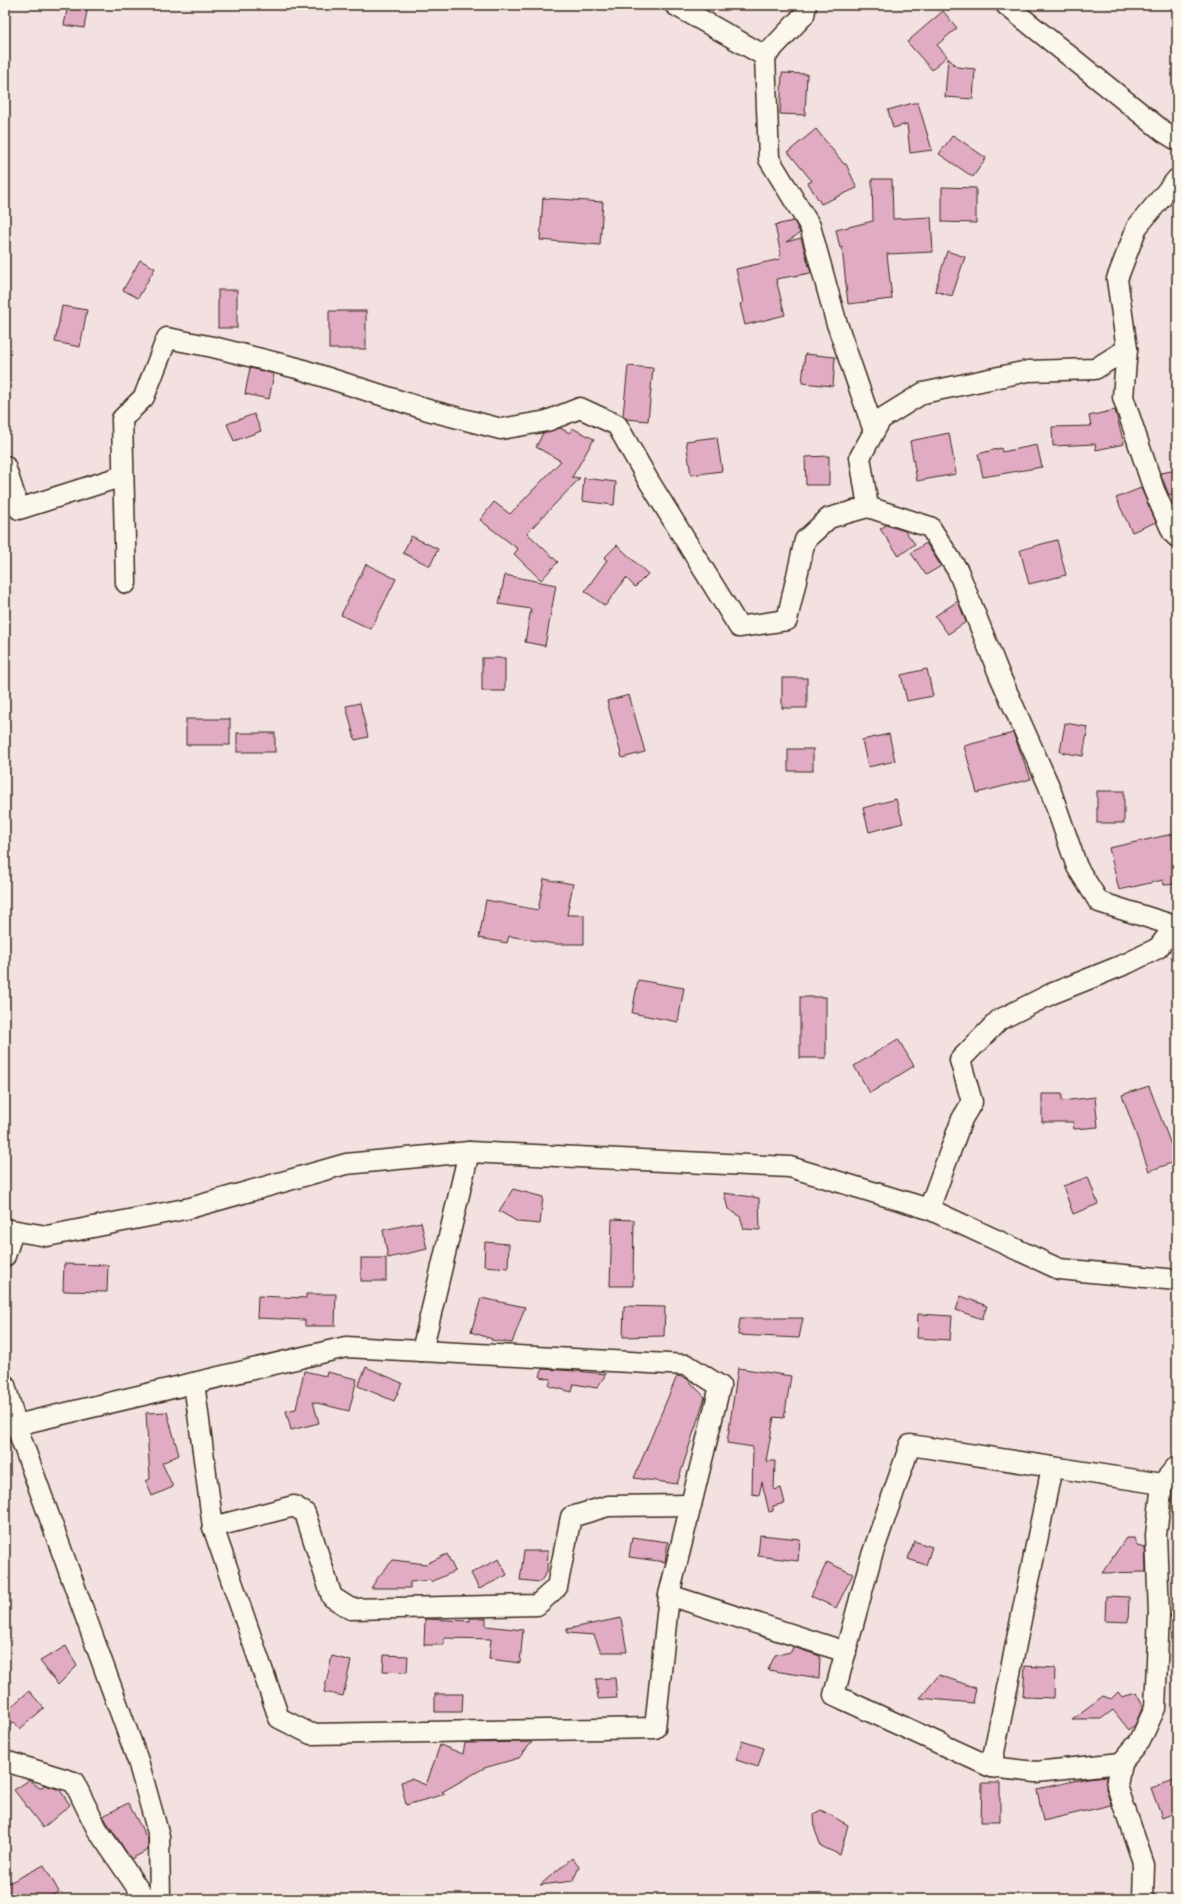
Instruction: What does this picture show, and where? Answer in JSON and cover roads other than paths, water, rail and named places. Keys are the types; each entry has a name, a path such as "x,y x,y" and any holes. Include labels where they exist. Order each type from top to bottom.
{"street":[{"path":"675,5 765,56"},
{"path":"806,5 804,15 765,56 769,159 810,226 836,321 874,431"},
{"path":"1006,5 1164,132 1177,140"},
{"path":"1177,179 1136,227 1117,279 1127,349 1123,397 1154,490 1173,532 1177,537"},
{"path":"126,583 122,419 144,398 168,338 214,347 297,368 428,410 501,429 547,421 580,408 617,425 662,504 739,627 787,620 805,540 830,518 868,507 930,527 958,571 999,674 1049,786 1077,867 1099,902 1176,926 1158,948 1128,963 1051,994 999,1020 960,1060 972,1102 962,1119 929,1208"},
{"path":"868,507 860,457 881,419 923,393 1028,371 1095,369 1127,349"},
{"path":"5,466 19,509 123,476"},
{"path":"422,1351 468,1152"},
{"path":"5,1256 9,1230 46,1236 190,1208 346,1164 468,1152 790,1167 929,1208 1059,1269 1177,1280"},
{"path":"16,1425 346,1347 687,1365 720,1386 669,1596 655,1728 311,1734 279,1718 213,1527 194,1383"},
{"path":"5,1385 16,1425 138,1761 159,1836 160,1899"},
{"path":"1121,1763 1036,1772 991,1767 834,1695 871,1558 910,1445 1162,1484"},
{"path":"1143,1899 1144,1865 1116,1786 1121,1763 1140,1741 1155,1708 1159,1614 1156,1535 1162,1484 1177,1466"},
{"path":"991,1767 1052,1467"},
{"path":"213,1527 294,1506 305,1513 332,1597 351,1609 537,1605 557,1587 571,1517 608,1506 691,1505"},
{"path":"669,1596 846,1652"},
{"path":"5,1761 74,1782 97,1829 145,1899"}]}
